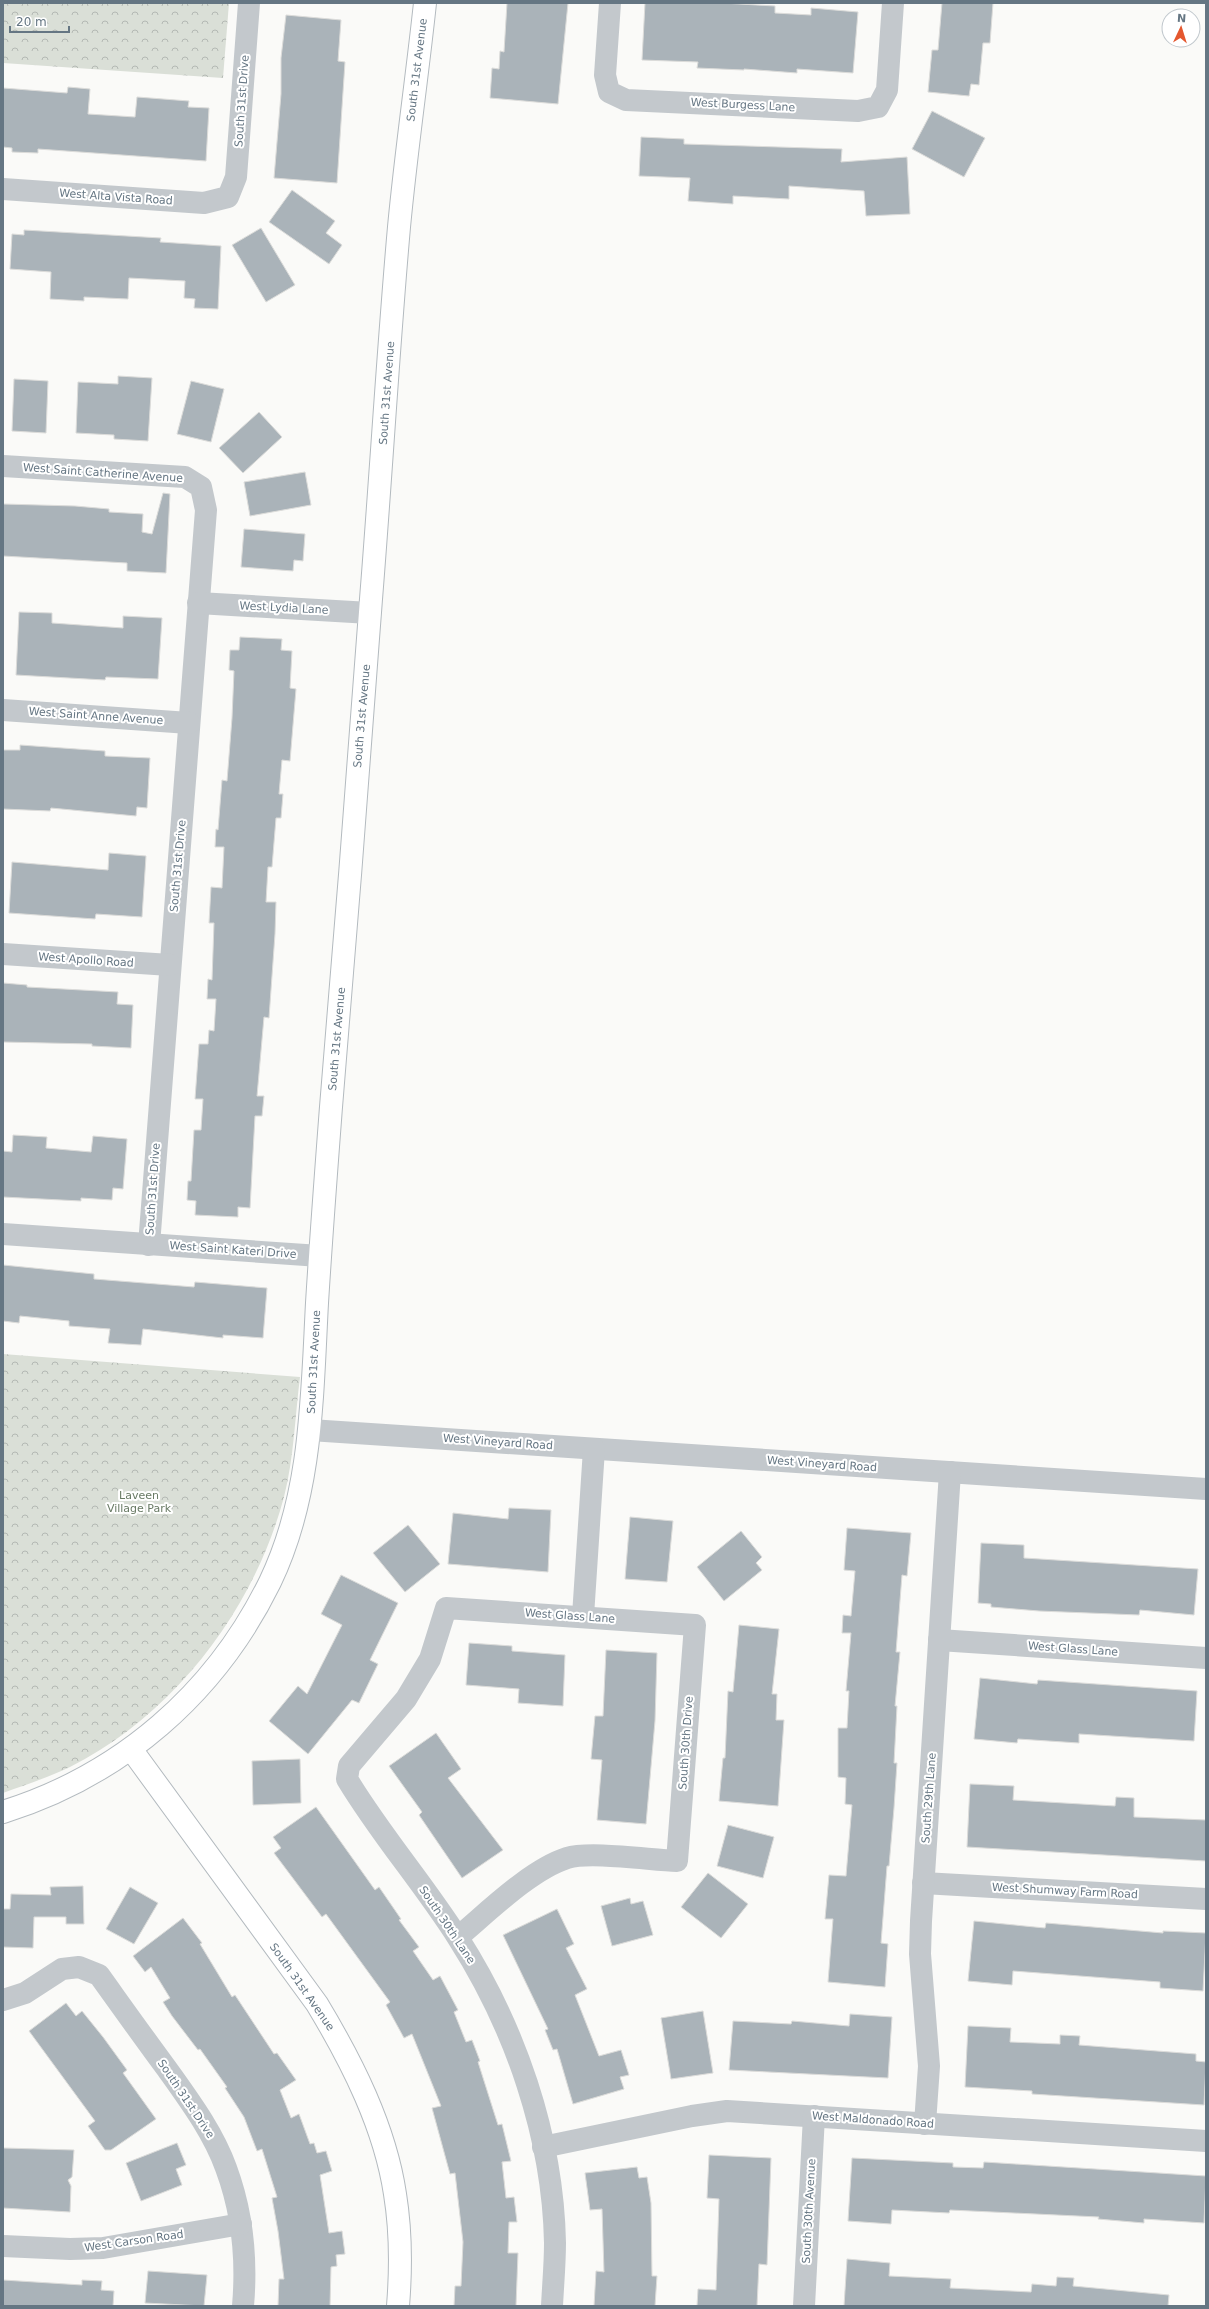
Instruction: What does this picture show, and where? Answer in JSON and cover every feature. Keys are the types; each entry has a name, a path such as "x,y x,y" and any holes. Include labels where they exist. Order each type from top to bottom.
{"street":[{"name":"South 31st Drive","path":"228,197 236,177 249,3"},
{"name":"South 31st Avenue","path":"310,1430 320,1256 399,224 425,3"},
{"name":"West Burgess Lane","path":"610,3 605,75 608,92 626,100 858,111 878,107 887,90 893,3"},
{"name":"West Alta Vista Road","path":"3,189 204,203 228,197"},
{"name":"West Saint Catherine Avenue","path":"3,466 185,477 201,487"},
{"name":"South 31st Drive","path":"149,1245 206,510 201,487"},
{"name":"West Lydia Lane","path":"198,603 370,613"},
{"name":"West Saint Anne Avenue","path":"3,710 189,723"},
{"name":"West Apollo Road","path":"3,954 170,965"},
{"name":"West Saint Kateri Drive","path":"3,1234 320,1256"},
{"name":"West Vineyard Road","path":"310,1430 1206,1489"},
{"path":"3,1812 62,1791 131,1750 183,1706 211,1674 256,1607 270,1580 283,1549 303,1476 310,1430"},
{"path":"584,1616 594,1448"},
{"name":"South 29th Lane","path":"925,2124 929,2066 920,1954 923,1883 950,1472"},
{"name":"West Glass Lane","path":"446,1608 584,1616 694,1625"},
{"name":"South 30th Lane","path":"446,1608 430,1659 406,1699 349,1766 347,1779 361,1803 458,1937 499,2013 531,2096 543,2147 551,2193 555,2242 552,2306"},
{"name":"South 30th Drive","path":"458,1937 541,1869 568,1858 594,1856 677,1861 694,1625"},
{"name":"West Glass Lane","path":"939,1640 1206,1658"},
{"name":"South 31st Avenue","path":"131,1750 317,2004 336,2036 359,2081 381,2140 395,2193 399,2234 398,2306"},
{"name":"West Shumway Farm Road","path":"923,1883 1206,1899"},
{"name":"South 31st Drive","path":"3,2000 25,1993 62,1969 79,1967 99,1975 196,2109 227,2168 240,2224 245,2263 244,2306"},
{"name":"West Maldonado Road","path":"543,2147 692,2116 727,2112 814,2116 1206,2141"},
{"name":"South 30th Avenue","path":"804,2306 814,2116"},
{"name":"West Carson Road","path":"3,2246 70,2250 103,2248 240,2224"}],"green space":[{"path":"3,3 229,3 223,78 3,63"},
{"name":"Laveen Village Park","path":"3,1354 300,1377 292,1452 284,1497 270,1539 253,1579 231,1618 205,1654 176,1688 144,1718 108,1745 70,1767 45,1778 3,1793"}],"building":[{"path":"507,3 568,3 558,104 490,98 492,68 499,69 500,51 504,52"},
{"path":"645,3 722,3 775,6 775,13 811,15 811,8 858,12 853,73 797,69 797,73 744,69 697,68 698,62 642,60"},
{"path":"942,3 993,3 990,43 983,43 979,85 971,84 969,96 928,92 932,50 938,50"},
{"path":"286,15 341,20 338,61 345,62 337,183 274,178 281,94 281,58"},
{"path":"68,87 90,89 88,114 135,117 137,97 189,101 188,107 209,108 206,161 38,149 38,153 12,152 12,148 3,147 3,88 67,93"},
{"path":"932,111 985,138 964,177 912,149"},
{"path":"641,137 684,139 684,144 842,149 841,162 907,157 910,214 866,216 864,191 789,186 789,199 733,196 733,204 688,201 690,178 639,176"},
{"path":"292,190 335,221 326,233 342,245 329,264 269,222"},
{"path":"261,228 295,285 266,302 232,245"},
{"path":"24,230 161,238 160,242 221,246 218,309 194,308 195,299 184,298 185,281 129,278 128,299 84,297 84,301 50,299 51,272 10,269 12,234 24,235"},
{"path":"118,376 152,378 148,441 114,439 114,435 76,433 78,382 118,384"},
{"path":"14,379 48,381 46,433 12,431"},
{"path":"191,381 224,389 211,442 177,434"},
{"path":"259,412 282,437 243,473 219,448"},
{"path":"305,472 311,505 250,516 244,482"},
{"path":"163,493 170,494 166,573 127,571 127,563 3,556 3,504 75,506 109,509 109,512 143,514 142,532 152,534"},
{"path":"244,529 305,534 303,561 294,560 293,571 241,567"},
{"path":"19,612 52,613 52,623 123,628 123,616 162,618 158,679 106,677 105,680 16,675"},
{"path":"240,637 282,639 281,650 292,651 290,688 296,689 290,761 282,760 279,794 283,794 281,818 276,818 272,867 268,867 266,902 276,902 269,1018 264,1017 257,1096 264,1096 262,1116 255,1116 250,1208 238,1207 238,1217 195,1215 196,1201 187,1200 188,1181 191,1181 194,1130 201,1130 203,1099 195,1099 199,1044 208,1044 209,1030 214,1031 216,999 207,999 208,979 212,980 214,923 209,923 211,887 222,888 224,847 215,847 216,829 218,830 222,780 227,781 232,718 234,671 229,670 230,650 239,650"},
{"path":"20,745 105,751 105,756 150,758 147,808 137,807 136,816 51,808 50,811 3,809 3,750 20,750"},
{"path":"109,853 146,856 142,917 96,914 95,919 9,913 12,862 108,870"},
{"path":"3,983 27,985 27,987 118,992 117,1004 133,1005 131,1048 92,1046 92,1044 3,1042"},
{"path":"13,1135 47,1137 46,1148 91,1152 93,1136 127,1139 123,1189 113,1188 112,1200 81,1198 81,1201 3,1197 3,1151 12,1152"},
{"path":"3,1265 94,1274 94,1279 194,1287 195,1282 267,1288 263,1338 223,1335 223,1338 143,1329 141,1345 108,1343 110,1329 69,1326 69,1321 20,1316 19,1323 3,1321"},
{"path":"509,1508 551,1510 548,1572 448,1564 453,1513 508,1519"},
{"path":"630,1517 673,1521 667,1582 625,1579"},
{"path":"408,1525 440,1564 405,1592 373,1553"},
{"path":"847,1528 911,1533 907,1576 902,1575 896,1652 900,1652 895,1706 897,1706 894,1763 897,1763 881,1943 888,1944 885,1987 828,1982 833,1919 825,1919 829,1875 846,1876 852,1805 845,1804 846,1778 838,1777 838,1728 847,1728 849,1691 846,1691 851,1633 842,1633 843,1615 851,1616 855,1571 844,1570"},
{"path":"741,1531 762,1557 756,1563 762,1570 724,1601 697,1567"},
{"path":"981,1543 1024,1545 1024,1558 1198,1569 1194,1615 1140,1610 1139,1615 1039,1611 991,1607 991,1604 978,1603"},
{"path":"341,1575 398,1603 370,1660 378,1664 359,1703 352,1700 308,1754 269,1721 298,1686 307,1694 342,1625 321,1614"},
{"path":"739,1625 779,1629 772,1694 777,1694 776,1720 784,1720 778,1806 719,1801 723,1758 725,1758 728,1691 733,1692"},
{"path":"469,1643 512,1646 512,1651 565,1655 563,1706 518,1703 519,1689 466,1685"},
{"path":"606,1650 657,1653 655,1721 646,1824 597,1820 602,1760 591,1759 595,1716 603,1716"},
{"path":"980,1678 1037,1684 1038,1680 1197,1691 1194,1741 1079,1734 1079,1743 1018,1739 1017,1743 974,1739"},
{"path":"436,1733 461,1769 448,1778 503,1850 462,1878 419,1815 422,1812 389,1766"},
{"path":"300,1759 301,1803 253,1805 252,1761"},
{"path":"970,1784 1014,1786 1013,1800 1115,1806 1116,1797 1134,1798 1134,1817 1206,1820 1206,1861 967,1847"},
{"path":"316,1807 375,1890 379,1887 401,1919 399,1920 419,1947 413,1951 433,1980 440,1976 458,2010 454,2012 466,2042 472,2040 480,2061 478,2062 498,2125 502,2124 511,2161 502,2162 506,2198 514,2197 517,2222 509,2222 508,2253 518,2253 516,2306 454,2306 455,2286 461,2286 463,2242 455,2173 450,2174 432,2108 441,2106 412,2034 404,2038 386,2005 390,2002 326,1914 322,1917 274,1853 281,1848 273,1837"},
{"path":"728,1825 774,1837 763,1878 717,1866"},
{"path":"708,1873 748,1904 721,1938 681,1907"},
{"path":"83,1886 84,1924 66,1924 66,1917 34,1917 33,1948 3,1947 3,1909 10,1909 11,1894 51,1895 50,1887"},
{"path":"130,1887 158,1903 134,1944 106,1929"},
{"path":"630,1898 631,1904 643,1901 653,1935 612,1946 601,1906"},
{"path":"557,1909 574,1944 566,1948 587,1989 575,1995 599,2056 621,2050 629,2075 620,2077 624,2089 573,2104 557,2049 553,2050 545,2030 548,2029 503,1935"},
{"path":"183,1918 202,1943 200,1944 232,1997 235,1995 274,2054 277,2053 296,2080 280,2090 291,2118 299,2114 310,2144 314,2143 317,2153 326,2151 332,2171 320,2175 329,2233 342,2231 345,2254 336,2255 337,2266 331,2267 330,2306 278,2306 279,2279 284,2279 272,2198 277,2197 262,2149 257,2151 244,2117 225,2088 227,2087 200,2049 198,2050 163,2002 170,1998 151,1967 145,1972 133,1956"},
{"path":"974,1921 1045,1928 1046,1923 1163,1933 1163,1931 1206,1933 1203,1991 1160,1988 1160,1982 1013,1971 1012,1985 968,1981"},
{"path":"66,2003 76,2016 82,2011 103,2037 127,2070 123,2073 156,2119 111,2150 105,2150 88,2126 95,2121 29,2031"},
{"path":"703,2011 713,2073 671,2079 661,2018"},
{"path":"850,2014 892,2017 888,2078 729,2070 733,2021 791,2024 792,2021 849,2026"},
{"path":"968,2026 1011,2028 1010,2042 1060,2044 1060,2035 1080,2036 1079,2045 1196,2054 1196,2061 1206,2062 1204,2105 1032,2094 1032,2091 965,2087"},
{"path":"177,2143 186,2165 176,2169 182,2185 141,2201 126,2163"},
{"path":"3,2148 74,2150 72,2177 68,2180 71,2186 70,2212 3,2208"},
{"path":"709,2155 771,2158 767,2265 759,2264 757,2306 697,2306 698,2289 716,2290 719,2199 707,2198"},
{"path":"852,2158 953,2163 953,2167 983,2168 984,2162 1206,2176 1204,2223 1144,2219 1144,2223 1098,2219 1099,2217 950,2210 949,2213 892,2210 891,2224 848,2221"},
{"path":"637,2167 639,2178 647,2177 651,2203 652,2276 657,2276 655,2306 594,2306 596,2271 604,2272 602,2209 590,2210 585,2173"},
{"path":"847,2259 890,2263 889,2276 951,2279 950,2288 1031,2292 1032,2284 1056,2286 1057,2277 1074,2278 1073,2286 1169,2295 1168,2306 844,2306"},
{"path":"148,2271 207,2275 204,2306 145,2303"},
{"path":"3,2280 82,2285 82,2280 102,2281 101,2290 114,2291 113,2306 3,2306"}]}
